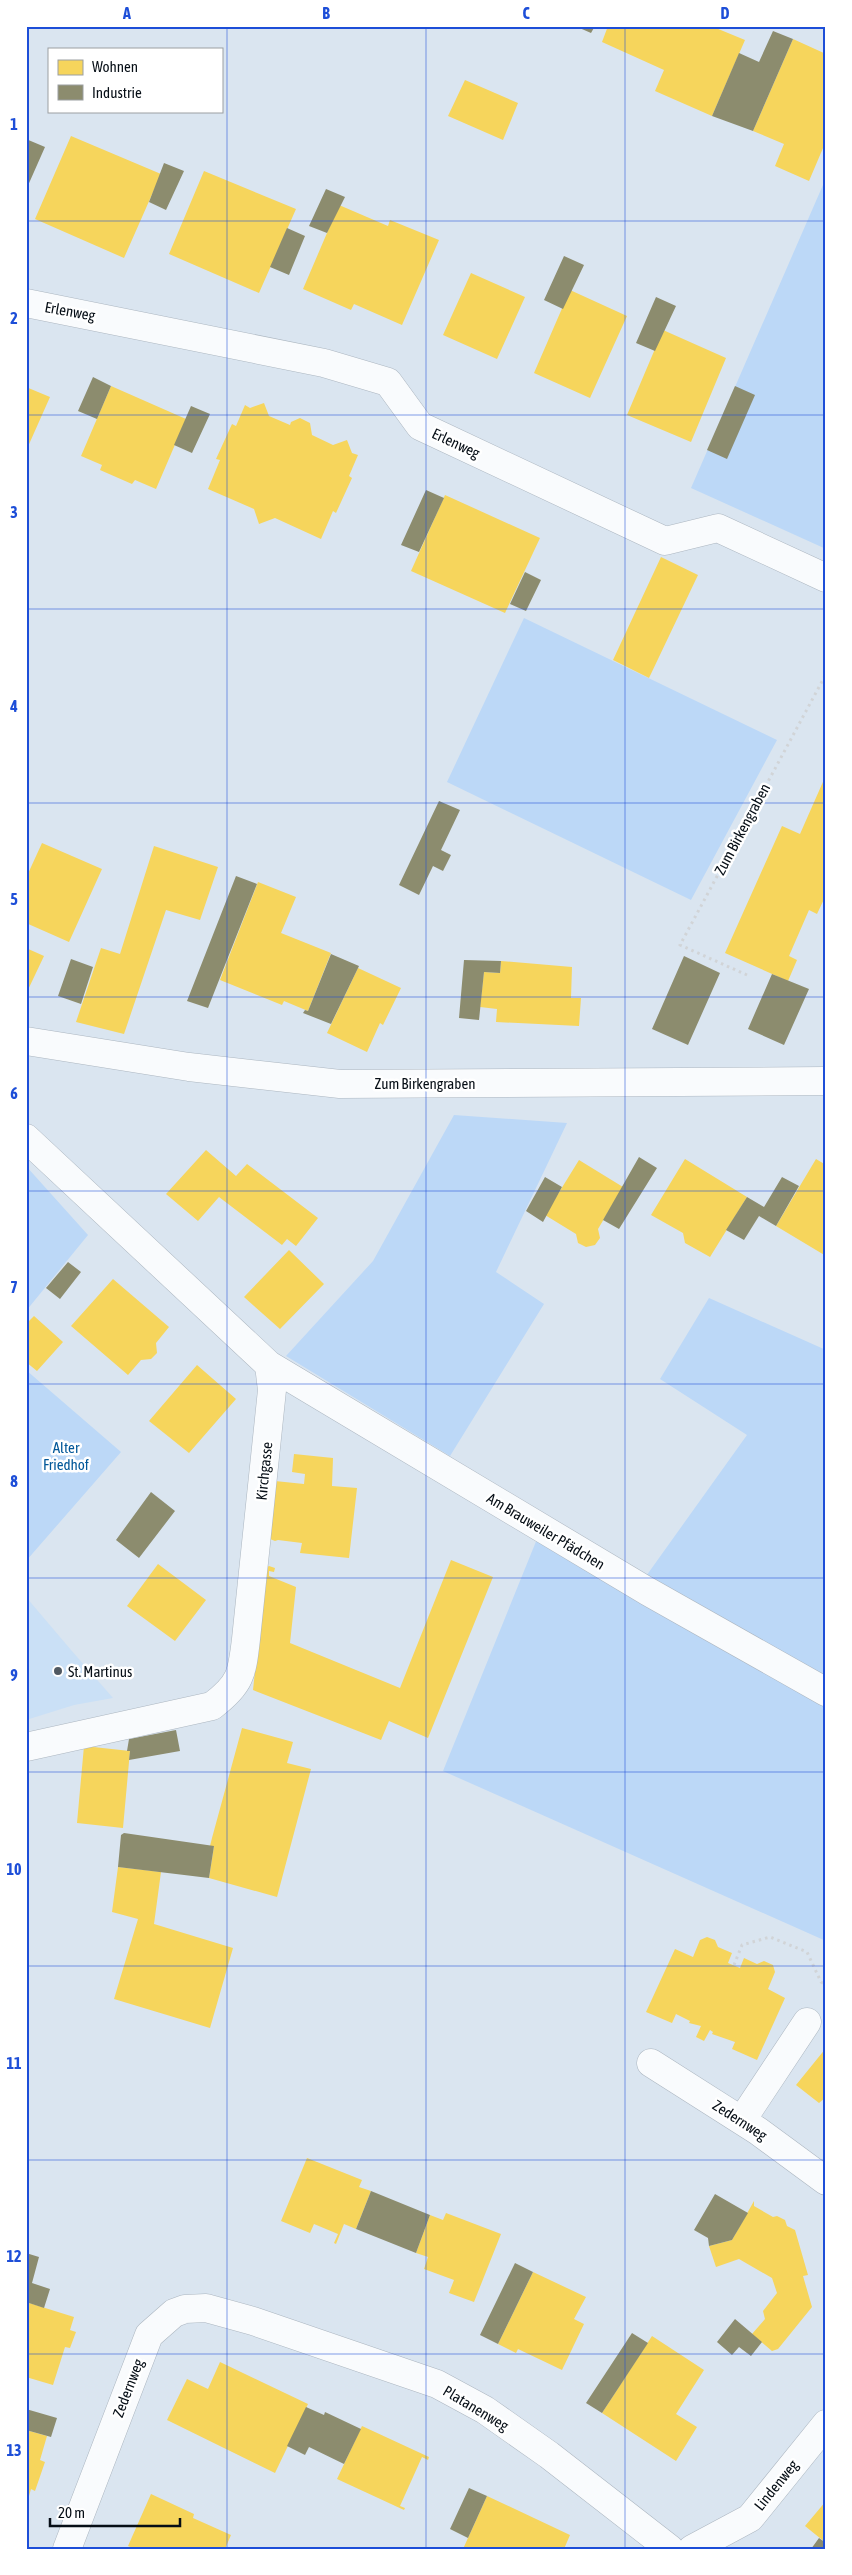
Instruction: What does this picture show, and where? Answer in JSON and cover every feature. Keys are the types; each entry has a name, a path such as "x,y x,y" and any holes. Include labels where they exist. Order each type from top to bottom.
{"street":[{"name":"Erlenweg","path":"26,303 304,359 388,382 420,426 665,541 718,528 826,578"},
{"name":"Zum Birkengraben","path":"26,1041 189,1067 340,1084 826,1081"},
{"path":"26,1138 269,1365"},
{"name":"Am Brauweiler Pfädchen","path":"269,1365 647,1591 826,1692"},
{"name":"Kirchgasse","path":"26,1747 212,1706 235,1686 242,1673 246,1639 272,1390 269,1365"},
{"path":"742,2120 807,2022"},
{"name":"Zedernweg","path":"651,2063 742,2120 826,2180"},
{"name":"Zedernweg","path":"67,2549 149,2336 174,2313 185,2308 206,2308 253,2321"},
{"name":"Platanenweg","path":"253,2321 458,2394 549,2455 670,2549"},
{"name":"Lindenweg","path":"692,2549 750,2518 826,2424"}],"path":[{"name":"Zum Birkengraben","path":"747,975 680,945 826,674"},
{"path":"734,1965 742,1945 770,1937 807,1952 821,1982 826,1985"}],"shaded area":[{"name":"St. Martinus","path":"26,1597 113,1698 74,1705 26,1720"}],"green space":[{"path":"826,178 826,549 691,488"},
{"path":"524,618 777,740 691,900 447,782"},
{"path":"454,1115 567,1123 496,1272 544,1304 450,1456 286,1356 373,1261"},
{"path":"26,1166 88,1235 26,1311"},
{"path":"709,1298 826,1350 826,1678 644,1579 747,1435 660,1379"},
{"name":"Alter Friedhof","path":"26,1370 121,1452 26,1561"},
{"path":"537,1539 826,1704 826,1941 443,1771"}],"building: Wohnen":[{"path":"608,26 711,26 745,40 712,116 655,91 664,70 602,42"},
{"path":"793,39 826,54 826,141 809,181 775,166 784,144 753,131"},
{"path":"465,80 518,103 503,140 448,116"},
{"path":"71,136 161,174 124,258 35,219"},
{"path":"204,171 296,209 259,293 169,254"},
{"path":"339,205 388,226 390,220 439,240 402,325 354,304 351,310 303,289"},
{"path":"471,273 525,297 497,359 443,335"},
{"path":"570,290 627,316 590,398 534,373"},
{"path":"663,330 726,358 691,442 627,415"},
{"path":"111,386 186,419 156,489 135,480 132,484 100,470 102,465 81,456"},
{"path":"26,387 50,397 26,451"},
{"path":"264,403 269,416 290,425 291,422 300,418 310,423 312,435 333,445 347,440 352,453 358,455 349,476 352,478 336,513 333,511 321,539 275,518 259,524 254,509 208,489 220,460 216,459 232,424 236,426 245,405 250,408"},
{"path":"445,495 540,538 505,613 411,571"},
{"path":"661,557 698,575 649,678 613,660"},
{"path":"826,775 826,895 817,914 809,910 789,956 797,960 788,981 725,953 782,826 800,834"},
{"path":"42,843 102,869 69,942 26,923 26,878"},
{"path":"154,846 218,867 200,920 166,910 124,1034 76,1022 101,948 120,954"},
{"path":"258,882 296,897 281,933 331,953 308,1011 284,1001 282,1005 220,980"},
{"path":"26,948 44,956 26,994"},
{"path":"501,961 572,967 571,998 581,998 579,1026 496,1022 497,1009 480,1007 484,972 500,973"},
{"path":"358,968 401,988 383,1025 380,1023 367,1052 327,1033"},
{"path":"206,1150 236,1176 247,1164 318,1218 296,1246 287,1239 282,1245 219,1197 198,1221 166,1194"},
{"path":"685,1159 747,1197 710,1257 685,1243 683,1233 651,1215"},
{"path":"816,1159 826,1165 826,1256 776,1226"},
{"path":"579,1160 623,1187 598,1229 600,1238 595,1245 586,1247 578,1243 576,1234 545,1215"},
{"path":"289,1250 324,1284 280,1329 244,1297"},
{"path":"113,1279 169,1327 156,1343 157,1353 151,1359 141,1360 128,1375 71,1326"},
{"path":"34,1316 63,1342 37,1371 26,1362 26,1324"},
{"path":"197,1365 236,1399 189,1453 149,1421"},
{"path":"294,1454 333,1458 332,1486 357,1488 349,1558 300,1553 302,1543 270,1539 275,1481 304,1484 305,1474 292,1472"},
{"path":"451,1560 493,1577 428,1738 389,1721 381,1740 253,1690 266,1568 269,1566 275,1568 274,1572 269,1571 269,1576 296,1587 290,1643 400,1688"},
{"path":"158,1564 206,1600 175,1641 127,1606"},
{"path":"242,1728 293,1742 287,1763 311,1769 277,1897 209,1878 214,1846 210,1846"},
{"path":"84,1746 130,1751 123,1828 77,1823"},
{"path":"118,1867 161,1872 154,1924 233,1948 210,2028 114,1999 138,1919 112,1912"},
{"path":"707,1937 715,1940 718,1947 732,1953 728,1963 740,1968 744,1958 757,1964 764,1961 773,1965 775,1972 768,1989 785,1998 757,2060 732,2049 735,2042 712,2034 713,2032 710,2030 704,2041 696,2037 701,2026 689,2023 690,2021 676,2014 672,2023 646,2012 675,1949 693,1957 700,1940"},
{"path":"826,2048 826,2097 819,2103 796,2085"},
{"path":"307,2158 362,2180 359,2187 371,2191 356,2229 344,2224 336,2244 334,2243 338,2234 314,2224 310,2233 281,2221"},
{"path":"754,2201 754,2206 773,2217 777,2216 785,2220 787,2226 795,2230 808,2275 803,2276 812,2307 778,2349 772,2351 752,2334 765,2319 763,2311 777,2293 772,2278 739,2259 716,2267 709,2246 732,2240"},
{"path":"446,2213 501,2234 474,2302 449,2293 454,2280 424,2269 428,2257 416,2253 430,2215 443,2220"},
{"path":"533,2272 586,2297 574,2319 584,2324 562,2370 518,2349 516,2353 498,2344"},
{"path":"26,2302 74,2317 70,2330 76,2332 70,2348 65,2347 53,2385 26,2377"},
{"path":"652,2336 704,2370 676,2414 697,2427 676,2461 602,2413"},
{"path":"220,2362 308,2404 275,2473 167,2420 187,2379 208,2389"},
{"path":"362,2426 429,2457 428,2460 422,2457 400,2506 405,2508 404,2510 337,2479"},
{"path":"26,2430 47,2436 40,2460 45,2462 35,2491 31,2489 27,2503"},
{"path":"151,2494 194,2514 193,2518 231,2535 225,2549 135,2549 128,2546"},
{"path":"487,2496 570,2535 564,2549 463,2549"},
{"path":"826,2501 826,2543 805,2526"}],"building: Industrie":[{"path":"575,26 595,26 591,33"},
{"path":"773,31 793,39 753,131 712,116 739,53 759,62"},
{"path":"26,139 45,147 26,190"},
{"path":"164,163 184,171 166,210 149,202"},
{"path":"326,189 345,197 327,233 309,226"},
{"path":"287,228 305,236 289,275 270,267"},
{"path":"564,256 584,265 563,309 544,300"},
{"path":"656,297 676,306 655,351 636,343"},
{"path":"93,377 111,386 97,419 78,411"},
{"path":"735,386 755,395 727,459 707,450"},
{"path":"191,406 210,414 192,453 174,445"},
{"path":"426,490 444,498 419,552 401,545"},
{"path":"525,572 541,580 526,611 510,604"},
{"path":"439,801 460,810 441,850 451,855 443,871 433,866 419,895 399,885"},
{"path":"236,876 257,884 208,1008 187,1001"},
{"path":"331,954 359,966 331,1024 303,1013 305,1010 308,1011"},
{"path":"684,956 720,973 688,1045 652,1029"},
{"path":"71,959 93,967 81,1004 58,996"},
{"path":"464,960 501,961 500,973 484,972 479,1020 459,1018"},
{"path":"772,974 809,989 784,1045 748,1029"},
{"path":"639,1157 657,1168 619,1229 603,1220"},
{"path":"545,1177 562,1187 543,1222 526,1211"},
{"path":"782,1177 799,1186 776,1226 759,1216 744,1240 726,1230 747,1197 764,1207"},
{"path":"68,1262 81,1272 60,1299 46,1288"},
{"path":"151,1492 175,1511 139,1558 116,1540"},
{"path":"176,1730 180,1751 129,1760 130,1751 127,1751 129,1739"},
{"path":"124,1833 214,1846 209,1878 118,1867 121,1835"},
{"path":"371,2191 430,2215 416,2253 356,2229"},
{"path":"715,2194 748,2213 732,2240 709,2246 708,2238 694,2230"},
{"path":"26,2253 39,2257 32,2283 50,2289 44,2308 26,2302"},
{"path":"515,2263 533,2272 498,2344 480,2335"},
{"path":"735,2319 762,2342 751,2356 739,2347 732,2355 717,2342"},
{"path":"632,2333 648,2343 602,2413 586,2403"},
{"path":"306,2407 324,2415 325,2412 361,2429 344,2464 309,2447 305,2455 287,2446"},
{"path":"26,2409 57,2418 51,2437 26,2430"},
{"path":"469,2488 487,2496 468,2538 450,2529"},
{"path":"819,2538 826,2543 826,2549 811,2549"}],"place":[{"name":"St. Martinus","path":"58,1671"}]}
